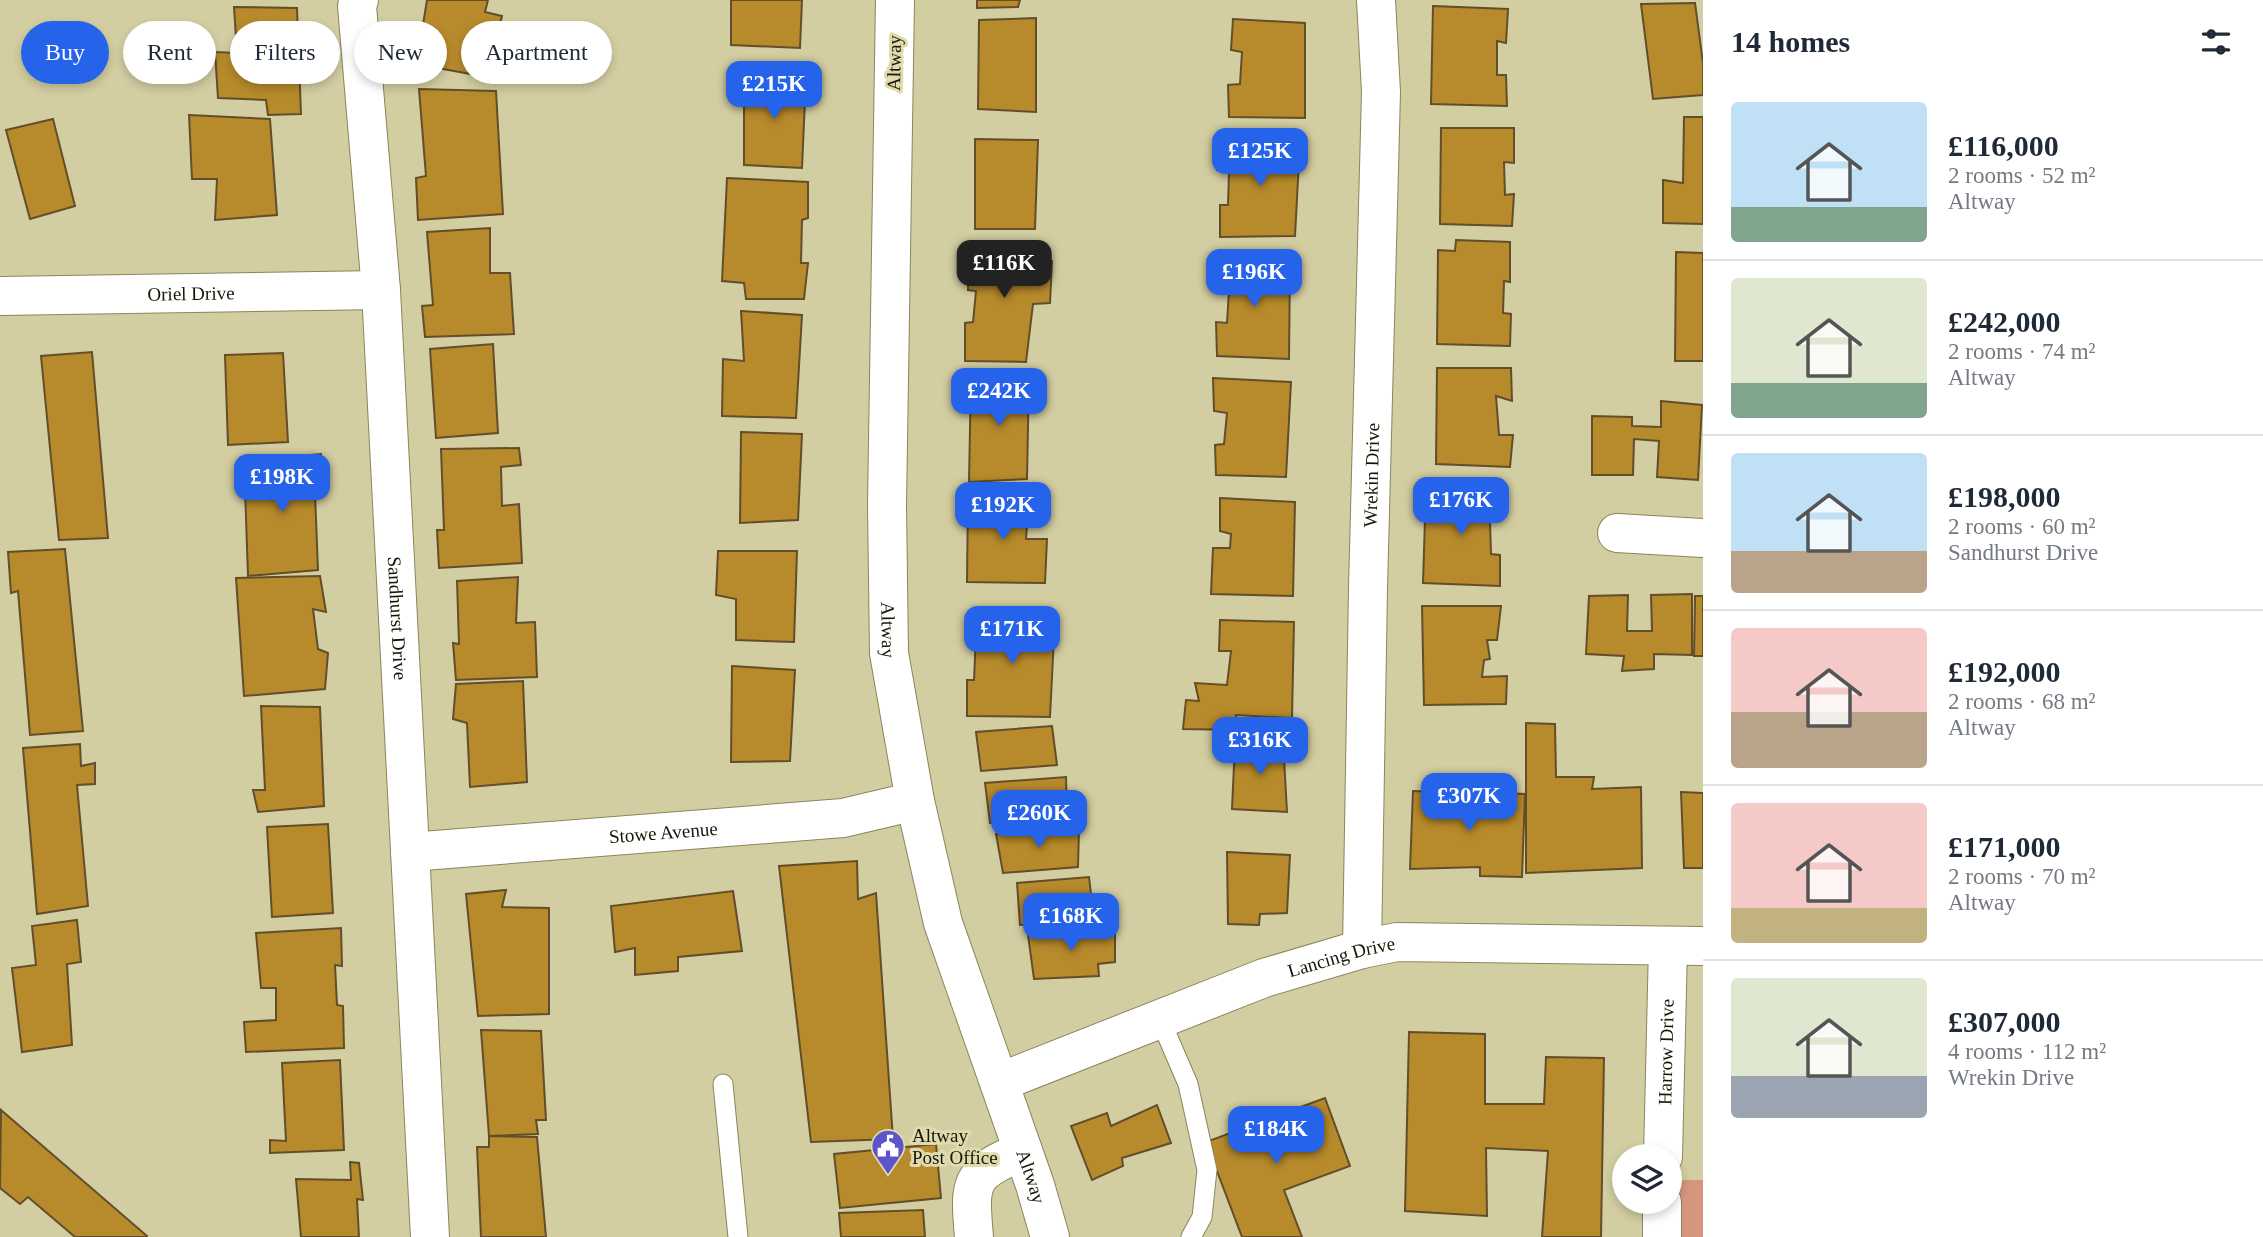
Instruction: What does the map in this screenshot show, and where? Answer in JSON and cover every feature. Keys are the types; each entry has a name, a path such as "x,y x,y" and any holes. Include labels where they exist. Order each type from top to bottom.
{"street":[{"name":"Sandhurst Drive","path":"359,0 357,6 381,290 430,1237"},
{"name":"Altway","path":"895,0 887,505 889,641 915,801 943,923 1000,1082 1050,1237"},
{"name":"Wrekin Drive","path":"1362,949 1367,601 1381,92 1376,0"},
{"name":"Oriel Drive","path":"0,296 381,290"},
{"path":"1617,533 1703,538"},
{"name":"Stowe Avenue","path":"410,852 843,818 915,801"},
{"name":"Lancing Drive","path":"1000,1082 1264,978 1362,949 1397,942 1686,946"},
{"name":"Harrow Drive","path":"1664,1144 1686,946"},
{"path":"975,1237 971,1202 974,1182 985,1168 1023,1151"},
{"path":"1662,1214 1662,1237"}],"lane":[{"path":"1160,1019 1188,1084 1207,1170 1202,1217 1191,1237"},
{"path":"723,1084 738,1237"}],"shaded area":[{"path":"1682,1180 1703,1180 1703,1237 1677,1237 1678,1214 1682,1214"}],"building":[{"path":"427,0 488,0 485,12 502,16 501,21 461,21 461,72 447,70 447,21 424,21"},
{"path":"731,0 802,0 800,48 731,45"},
{"path":"977,0 1020,0 1018,7 977,8"},
{"path":"1695,3 1703,63 1703,95 1653,99 1641,4"},
{"path":"1433,6 1508,9 1506,43 1497,41 1497,75 1506,75 1507,106 1431,104"},
{"path":"234,7 297,8 297,21 235,21"},
{"path":"1036,18 1036,112 978,109 979,20"},
{"path":"1233,19 1305,23 1305,118 1229,117 1228,85 1240,84 1242,52 1231,50"},
{"path":"216,52 230,53 230,84 300,84 301,114 268,115 266,100 218,98"},
{"path":"744,75 806,77 802,168 744,165"},
{"path":"419,89 496,91 503,214 418,220 416,178 426,176"},
{"path":"189,115 270,119 277,215 215,220 217,179 192,179"},
{"path":"1684,117 1703,117 1703,224 1663,223 1663,180 1683,183"},
{"path":"53,119 75,206 30,219 6,130"},
{"path":"1441,128 1514,128 1514,163 1504,162 1505,195 1514,194 1512,226 1440,224"},
{"path":"975,139 1038,140 1035,229 975,229"},
{"path":"1220,139 1300,142 1295,236 1220,237 1220,205 1228,205 1229,172 1217,170"},
{"path":"727,178 808,182 808,218 802,220 801,263 808,263 804,299 746,299 744,283 722,281"},
{"path":"490,228 490,273 510,273 514,334 425,337 422,306 433,305 427,232"},
{"path":"1456,240 1510,242 1510,282 1504,281 1503,313 1511,314 1510,346 1437,344 1438,250 1455,251"},
{"path":"969,242 1032,242 1032,259 1052,261 1050,303 1033,304 1026,362 965,361 965,323 973,322 976,291 968,290"},
{"path":"1676,252 1703,253 1703,361 1675,361"},
{"path":"1217,256 1290,264 1289,359 1217,356 1216,322 1227,323 1229,290 1213,289"},
{"path":"741,311 802,315 796,418 722,416 723,359 744,361"},
{"path":"493,344 498,433 436,438 430,349"},
{"path":"92,352 108,538 59,540 41,356"},
{"path":"283,353 288,442 228,445 225,355"},
{"path":"1437,368 1511,368 1512,401 1496,396 1499,435 1513,435 1510,467 1436,464"},
{"path":"1029,374 1027,479 969,482 971,376"},
{"path":"1213,378 1291,382 1286,477 1216,475 1215,445 1224,444 1227,413 1214,411"},
{"path":"1661,401 1702,405 1698,480 1657,477 1659,441 1634,439 1633,475 1592,475 1592,416 1632,417 1632,426 1661,427"},
{"path":"741,432 802,434 798,520 740,523"},
{"path":"519,448 521,465 501,467 502,506 519,504 522,563 439,568 437,530 444,530 441,449"},
{"path":"321,454 322,493 315,494 318,570 248,576 244,460"},
{"path":"1426,487 1500,490 1500,521 1490,522 1491,554 1500,555 1500,586 1423,583"},
{"path":"968,495 1029,495 1026,539 1047,539 1045,583 967,582"},
{"path":"1220,498 1295,502 1293,596 1211,594 1213,548 1230,548 1231,534 1220,531"},
{"path":"65,549 83,731 30,735 18,591 11,593 8,552"},
{"path":"718,551 797,551 794,642 736,640 736,599 716,595"},
{"path":"320,576 326,612 313,609 318,649 328,653 325,689 244,696 236,578"},
{"path":"518,577 516,623 535,622 537,677 456,680 453,643 459,644 457,581"},
{"path":"1692,594 1692,655 1654,654 1654,669 1622,671 1624,656 1586,654 1589,596 1628,595 1627,631 1652,631 1651,595"},
{"path":"1695,596 1703,596 1703,656 1694,656"},
{"path":"1422,606 1501,606 1497,640 1487,640 1490,659 1484,660 1482,677 1507,676 1506,704 1424,705"},
{"path":"977,612 1055,617 1050,717 967,716 967,680 974,680"},
{"path":"1220,620 1294,622 1292,718 1236,715 1235,730 1183,729 1186,700 1199,701 1195,683 1227,685 1231,651 1219,651"},
{"path":"732,666 795,670 790,761 731,762"},
{"path":"523,681 527,782 470,787 467,723 453,719 456,684"},
{"path":"261,706 320,707 324,806 258,812 253,790 265,790"},
{"path":"1526,723 1555,724 1556,777 1594,777 1592,789 1641,787 1642,868 1526,873"},
{"path":"1052,726 1057,765 981,771 976,732"},
{"path":"1283,740 1287,812 1232,809 1235,743"},
{"path":"80,744 81,766 95,763 95,784 77,785 88,906 37,914 23,748"},
{"path":"1066,777 1067,815 990,823 985,783"},
{"path":"1413,791 1443,792 1440,802 1474,802 1474,792 1525,794 1522,877 1480,876 1480,867 1410,869"},
{"path":"1681,792 1703,793 1703,868 1684,868"},
{"path":"328,824 333,913 272,917 267,827"},
{"path":"1079,829 1078,867 1003,873 996,834"},
{"path":"1227,852 1290,855 1287,913 1260,914 1259,925 1228,924"},
{"path":"857,861 858,899 876,893 893,1139 811,1142 779,866"},
{"path":"1089,877 1094,919 1020,925 1017,883"},
{"path":"506,890 502,907 549,908 549,1014 478,1016 466,894"},
{"path":"733,891 742,951 678,957 678,971 635,975 635,948 615,952 611,906"},
{"path":"77,920 81,962 67,964 72,1045 22,1052 12,968 36,965 32,926"},
{"path":"341,928 342,966 335,965 337,1005 343,1006 344,1048 246,1052 244,1022 276,1020 276,988 261,988 256,933"},
{"path":"1115,928 1115,962 1098,964 1099,976 1034,979 1028,935"},
{"path":"481,1030 541,1031 546,1120 536,1120 538,1134 489,1136"},
{"path":"1409,1032 1485,1034 1485,1104 1544,1104 1546,1057 1604,1058 1601,1237 1542,1237 1548,1151 1486,1148 1487,1216 1405,1211"},
{"path":"340,1060 344,1150 270,1153 270,1140 286,1141 282,1063"},
{"path":"1325,1098 1350,1166 1284,1190 1302,1237 1242,1237 1206,1142"},
{"path":"1157,1105 1171,1143 1122,1158 1123,1166 1092,1180 1071,1126 1107,1113 1111,1126"},
{"path":"1,1110 147,1236 75,1237 28,1197 20,1204 0,1188"},
{"path":"489,1136 537,1137 546,1237 481,1237 477,1147 489,1147"},
{"name":"Altway Post Office","path":"936,1144 941,1198 840,1208 834,1154"},
{"path":"350,1162 359,1163 363,1200 357,1199 359,1237 301,1237 296,1179 351,1180"},
{"path":"923,1210 925,1237 841,1237 839,1213"}],"place":[{"name":"Altway Post Office","path":"888,1176"}]}
